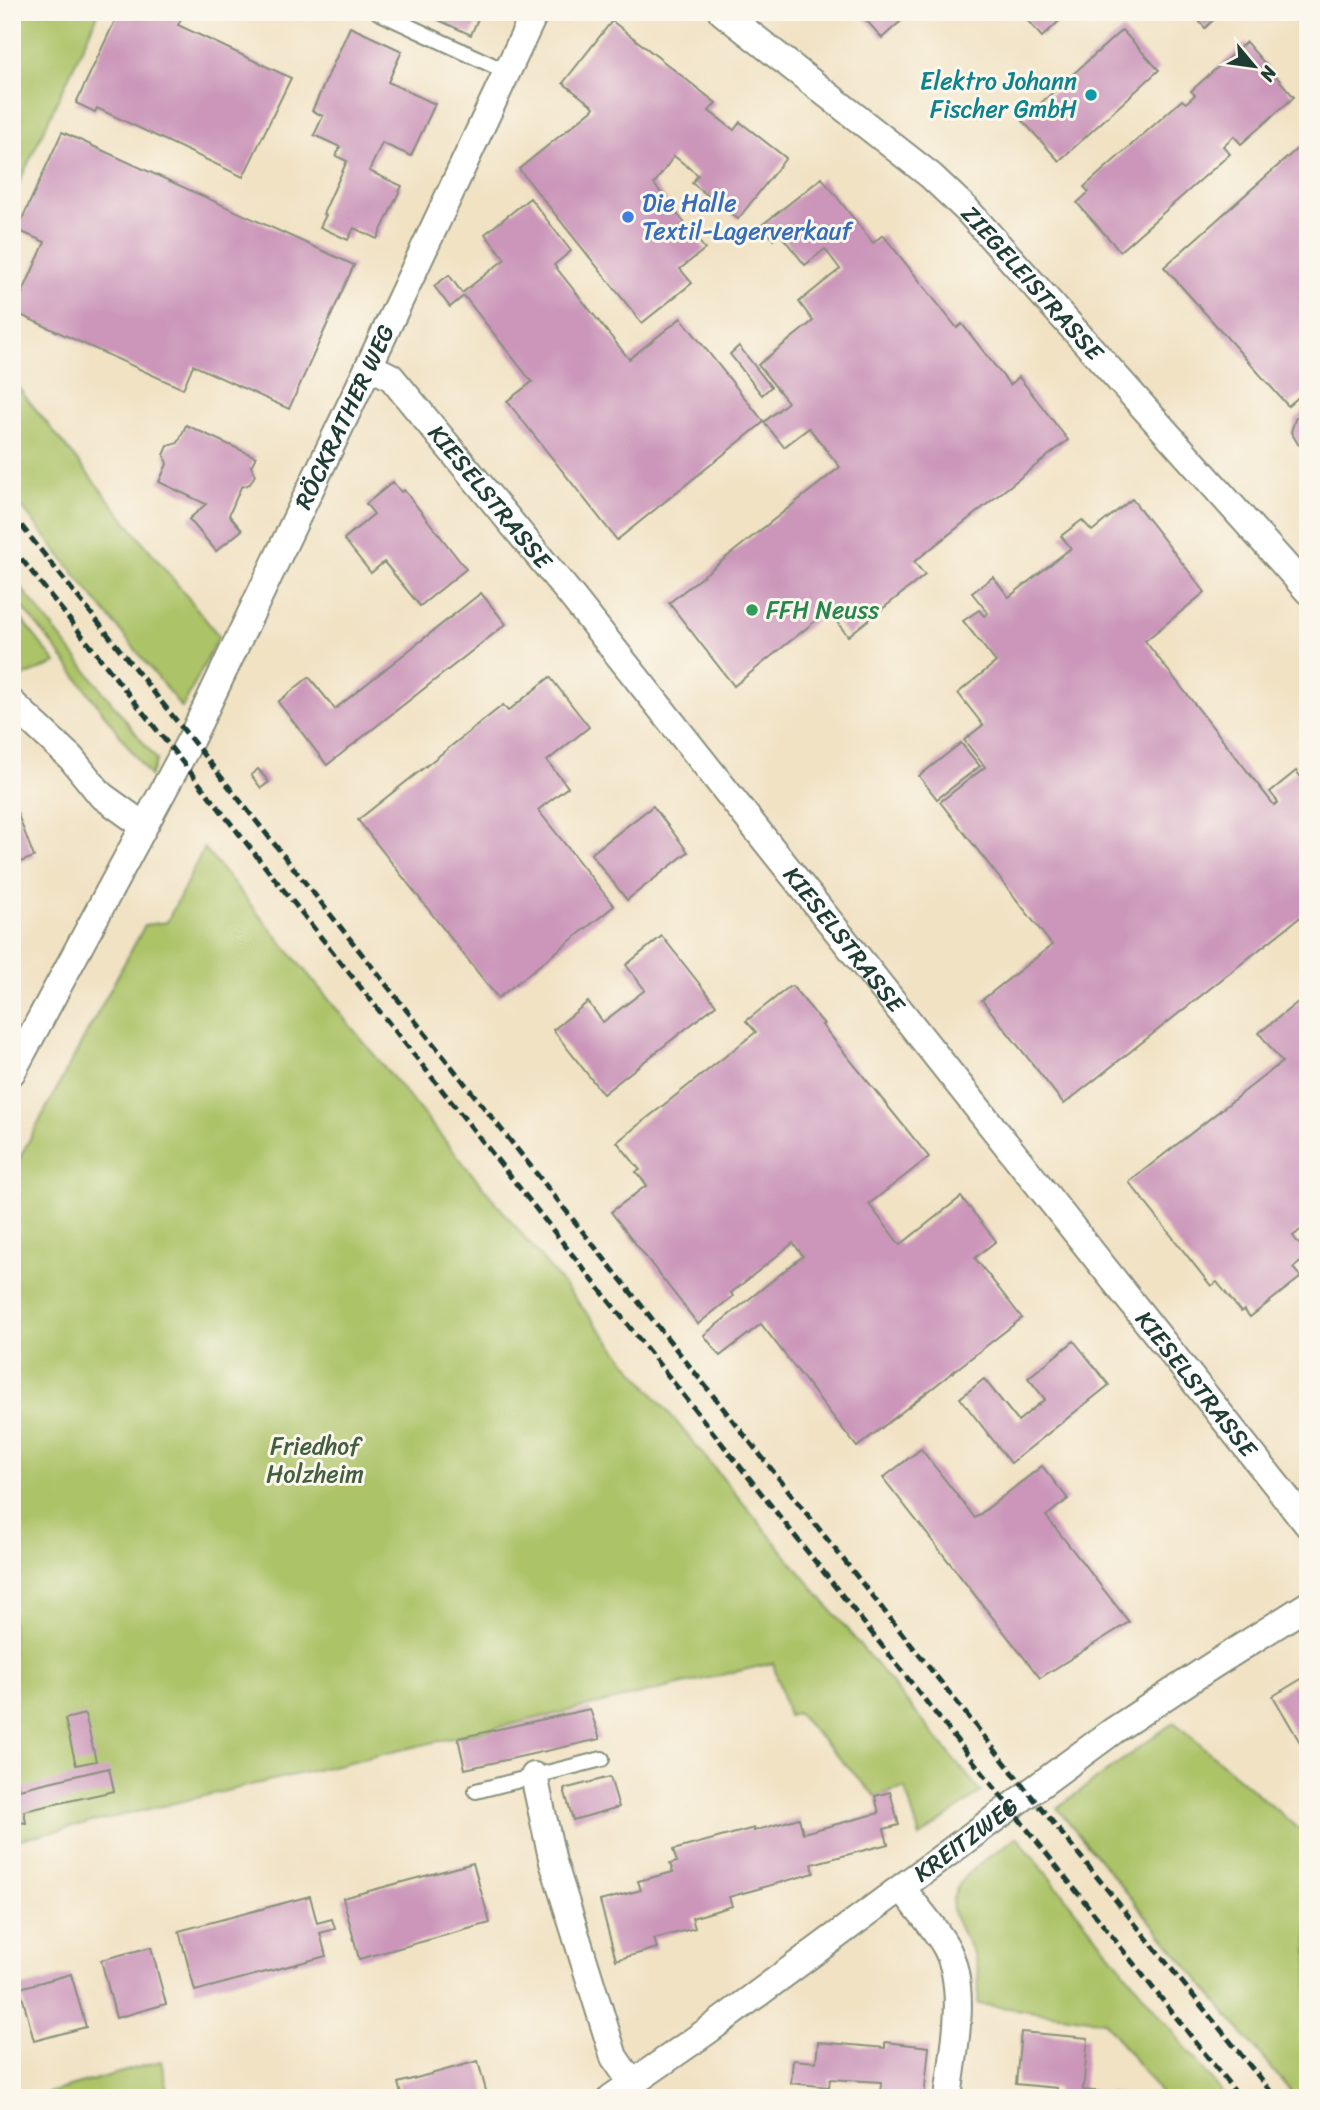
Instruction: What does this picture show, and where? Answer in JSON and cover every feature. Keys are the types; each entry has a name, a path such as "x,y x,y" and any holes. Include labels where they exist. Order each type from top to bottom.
{"street":[{"name":"RÖCKRATHER WEG","path":"12,1072 180,760 535,12"},
{"name":"ZIEGELEISTRASSE","path":"722,12 931,176 967,210 1308,591"},
{"name":"KIESELSTRASSE","path":"369,366 391,377 570,594 1308,1525"},
{"path":"12,703 71,758 100,795 144,826"},
{"name":"KREITZWEG","path":"534,1776 553,1862 614,2057 621,2091 706,2032 1113,1731 1308,1605"},
{"path":"902,1888 947,1948 956,1974 957,2010 948,2098"}],"lane":[{"path":"378,12 507,72"},
{"path":"476,1791 602,1759"}],"green space":[{"path":"12,12 99,12 12,198"},
{"path":"12,380 219,636 182,708 12,495"},
{"path":"12,576 157,760 150,776 12,594"},
{"path":"12,607 56,663 12,681"},
{"name":"Friedhof Holzheim","path":"204,848 981,1792 920,1837 905,1788 875,1796 797,1713 788,1716 773,1663 12,1841 12,1172 145,925 167,922"},
{"path":"1174,1722 1308,1837 1308,2098 1296,2098 1057,1808"},
{"path":"1017,1837 1226,2098 1164,2098 1104,2021 978,2004 979,1980 976,1962 954,1915 953,1899 968,1874"},
{"path":"161,2061 170,2098 30,2098"}],"building":[{"path":"119,12 181,12 183,15 178,25 291,78 243,177 97,108 95,112 76,103"},
{"path":"421,12 481,12 471,35"},
{"path":"859,12 911,12 882,38"},
{"path":"1020,12 1069,12 1042,37"},
{"path":"1191,12 1222,12 1205,28"},
{"path":"612,21 716,103 709,111 734,130 740,122 786,158 738,219 692,183 698,175 674,156 654,184 705,249 680,269 692,283 642,323 519,169 593,109 594,107 563,83"},
{"path":"350,27 402,51 388,82 435,104 411,156 382,143 369,171 402,186 377,239 354,228 348,240 320,227 326,215 323,214 347,161 336,156 340,147 314,135 323,116 312,111"},
{"name":"Elektro Johann Fischer GmbH","path":"1122,30 1159,70 1059,161 1022,120"},
{"path":"1246,42 1294,97 1241,144 1234,136 1223,146 1230,154 1120,251 1077,203 1089,192 1084,187 1182,100 1186,103 1195,95 1191,91"},
{"path":"62,132 354,265 289,409 193,365 183,389 14,312 45,242 17,230"},
{"path":"1308,139 1308,389 1288,406 1164,267"},
{"path":"822,178 873,243 883,235 957,328 962,324 1010,385 1019,377 1068,440 914,562 925,575 848,636 828,611 734,686 669,603 840,467 809,428 784,447 764,422 788,402 758,365 813,321 799,302 840,269 825,249 805,265 780,234 773,239 762,225"},
{"path":"530,198 571,251 554,265 629,359 681,318 764,422 617,540 507,401 532,382 464,296 450,307 434,286 449,275 462,293 505,259 485,234"},
{"path":"739,346 771,387 762,395 730,354"},
{"path":"1308,407 1308,450 1298,444 1291,432 1295,419"},
{"path":"186,425 256,457 251,466 255,475 250,484 241,487 229,515 242,530 216,551 189,519 206,504 159,482 167,464 164,455 168,446 178,443"},
{"path":"393,482 401,492 404,490 466,569 420,606 384,562 371,573 344,539 374,514 366,504"},
{"path":"1132,499 1205,592 1145,641 1274,805 1278,802 1270,792 1296,771 1308,786 1308,911 1064,1104 982,1000 1052,945 940,802 985,767 964,740 983,725 958,693 996,662 963,621 979,610 984,616 988,613 972,593 993,577 1009,597 1071,548 1061,536 1082,520 1092,531"},
{"path":"481,593 506,624 327,765 278,702 309,677 335,709"},
{"path":"550,677 589,727 547,761 568,787 538,810 614,906 498,998 358,820 503,705 508,711"},
{"path":"961,743 980,766 937,799 919,776"},
{"path":"258,769 269,782 261,788 251,775"},
{"path":"12,799 34,857 12,865"},
{"path":"653,806 688,852 627,900 591,854"},
{"path":"662,936 716,1005 603,1094 553,1030 588,1002 603,1022 645,990 626,965"},
{"path":"792,986 929,1157 869,1204 900,1245 961,1197 996,1241 975,1258 1022,1318 857,1447 761,1324 720,1356 704,1335 803,1256 793,1243 731,1293 733,1296 698,1324 611,1212 647,1185 636,1172 640,1170 617,1142 756,1032 746,1021"},
{"path":"1308,994 1308,1224 1293,1236 1308,1256 1293,1268 1301,1277 1250,1317 1244,1310 1241,1312 1217,1282 1211,1286 1129,1182 1282,1062 1259,1033"},
{"path":"1074,1341 1109,1385 1011,1463 960,1398 984,1379 1018,1421 1045,1399 1028,1378"},
{"path":"921,1449 975,1518 1042,1466 1068,1499 1046,1516 1129,1622 1040,1678 883,1478"},
{"path":"1308,1675 1308,1756 1273,1696"},
{"path":"590,1709 600,1739 465,1769 458,1738"},
{"path":"85,1714 96,1761 76,1765 65,1719"},
{"path":"12,1764 19,1789 109,1768 114,1791 24,1811 26,1823 12,1821"},
{"path":"610,1777 619,1807 573,1820 564,1789"},
{"path":"890,1792 899,1825 884,1829 888,1844 812,1864 814,1873 729,1897 732,1906 692,1918 695,1928 654,1939 657,1948 616,1960 600,1901 641,1890 638,1881 673,1872 670,1864 677,1862 673,1850 799,1818 803,1833 879,1813 875,1796"},
{"path":"473,1863 490,1923 359,1959 343,1898"},
{"path":"310,1896 317,1923 332,1919 335,1929 320,1933 326,1956 195,1991 179,1931"},
{"path":"151,1947 166,2004 116,2018 101,1960"},
{"path":"71,1974 86,2027 34,2041 20,1988"},
{"path":"1021,2032 1088,2038 1083,2090 1125,2094 1124,2098 1056,2098 1057,2088 1016,2084"},
{"path":"818,2042 885,2048 885,2042 929,2047 924,2098 880,2098 881,2082 830,2079 829,2087 791,2083 793,2060 816,2062"},
{"path":"478,2061 488,2098 402,2098 398,2083"}],"railway":[{"path":"12,514 1029,1793 1276,2098"},
{"path":"12,547 1240,2098"}],"place":[{"name":"Elektro Johann Fischer GmbH","path":"1091,95"},
{"name":"Die Halle Textil-Lagerverkauf","path":"628,217"},
{"name":"FFH Neuss","path":"752,610"}]}
